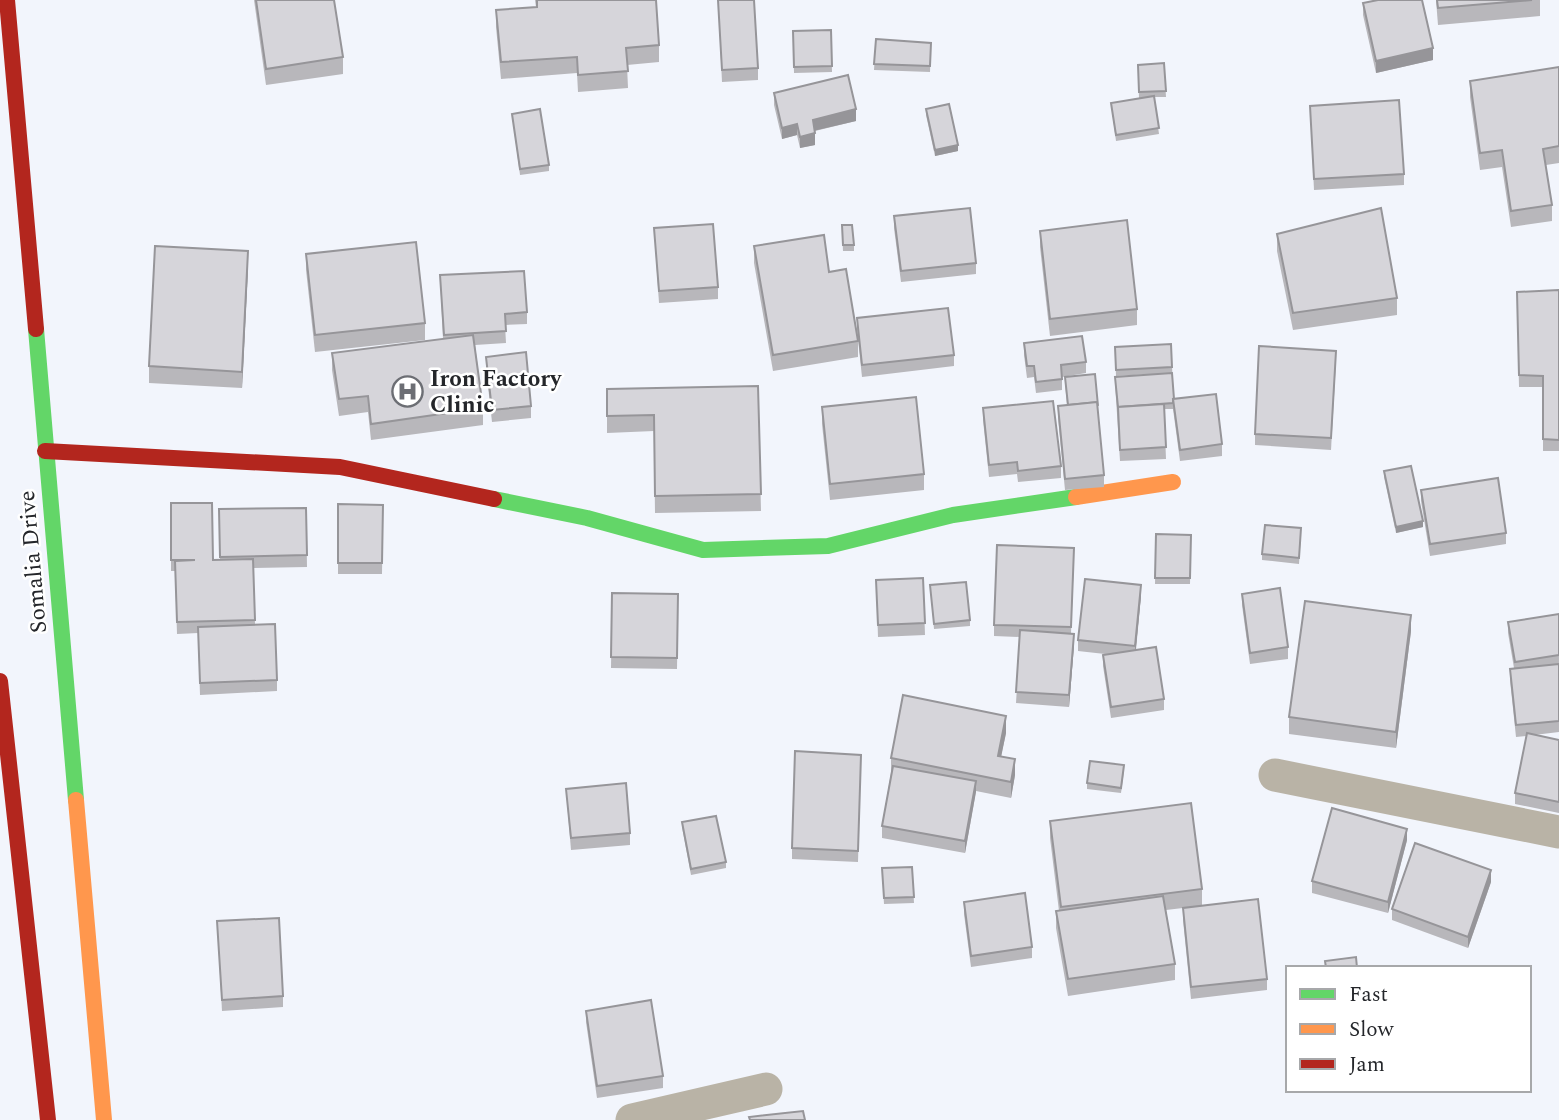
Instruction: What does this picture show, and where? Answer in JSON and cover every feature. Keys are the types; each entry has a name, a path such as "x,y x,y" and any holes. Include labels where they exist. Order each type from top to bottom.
{"main road":[{"name":"Somalia Drive","path":"6,0 104,1120"},
{"path":"45,451 340,467 587,518 703,550 828,546 953,515 1173,482"},
{"path":"0,681 48,1120"}],"street":[{"path":"1275,775 1559,832"},
{"path":"632,1120 766,1089"}],"building":[{"path":"256,0 334,0 343,57 266,69"},
{"path":"537,0 656,0 659,45 626,48 628,71 578,75 577,57 501,62 496,10 537,7"},
{"path":"718,0 754,0 758,68 722,70"},
{"path":"1378,0 1422,0 1433,48 1376,61 1363,3"},
{"path":"1437,0 1532,0 1438,8"},
{"path":"831,30 832,66 794,67 793,31"},
{"path":"876,39 931,43 930,66 874,64"},
{"path":"1164,63 1166,91 1139,92 1138,65"},
{"path":"1559,67 1559,146 1543,149 1552,205 1511,211 1502,150 1480,153 1470,81"},
{"path":"848,75 856,109 813,120 815,133 800,137 797,124 782,128 774,93"},
{"path":"1154,96 1159,128 1116,135 1111,103"},
{"path":"1399,100 1404,174 1314,179 1310,106"},
{"path":"949,104 958,145 935,150 926,109"},
{"path":"540,109 549,165 520,169 512,114"},
{"path":"970,208 976,263 901,271 894,216"},
{"path":"1381,208 1397,298 1293,313 1277,234"},
{"path":"1127,220 1137,309 1050,319 1040,231"},
{"path":"713,224 718,287 659,291 654,228"},
{"path":"842,225 852,225 854,245 843,245"},
{"path":"824,235 829,272 846,269 858,341 773,355 754,246"},
{"path":"416,242 425,323 315,335 306,254"},
{"path":"155,246 248,251 242,372 149,366"},
{"path":"524,271 527,312 505,314 506,331 444,335 440,275"},
{"path":"1559,290 1559,440 1543,439 1543,376 1519,375 1517,292"},
{"path":"948,308 954,355 862,365 857,318"},
{"name":"Iron Factory Clinic","path":"473,335 483,408 371,424 368,396 339,399 332,353"},
{"path":"1082,336 1086,362 1061,365 1062,379 1036,382 1034,366 1027,366 1024,343"},
{"path":"1171,344 1172,367 1116,370 1115,347"},
{"path":"1259,346 1336,351 1331,438 1255,434"},
{"path":"526,352 531,406 492,410 486,357"},
{"path":"1172,373 1173,403 1118,407 1115,377"},
{"path":"1095,374 1098,406 1097,402 1068,405 1065,377"},
{"path":"758,386 761,494 655,496 654,415 607,416 607,389"},
{"path":"1216,394 1222,444 1180,450 1173,399"},
{"path":"916,397 924,474 830,484 822,407"},
{"path":"1053,401 1061,466 1018,471 1017,462 989,465 983,408"},
{"path":"1097,402 1104,475 1065,479 1058,406"},
{"path":"1164,404 1166,447 1120,450 1118,407"},
{"path":"1411,466 1423,521 1396,527 1384,471"},
{"path":"1498,478 1506,533 1430,544 1421,490"},
{"path":"171,503 212,503 213,560 253,559 255,620 177,622 175,561 195,560 171,560"},
{"path":"338,504 383,505 382,563 338,563"},
{"path":"306,508 307,555 220,557 219,509"},
{"path":"1265,525 1301,528 1299,558 1262,554"},
{"path":"1156,534 1191,535 1190,578 1155,578"},
{"path":"997,545 1074,548 1071,627 994,625"},
{"path":"923,578 925,623 878,625 876,580"},
{"path":"1085,579 1141,585 1135,646 1078,640"},
{"path":"966,582 970,620 934,624 930,585"},
{"path":"1280,588 1288,647 1250,653 1242,594"},
{"path":"612,593 678,594 677,658 611,657"},
{"path":"1305,601 1411,615 1396,732 1289,717"},
{"path":"1559,614 1559,655 1515,662 1508,622"},
{"path":"275,624 277,680 200,683 198,627"},
{"path":"1020,630 1074,634 1069,695 1016,692"},
{"path":"1156,647 1164,699 1111,707 1103,655"},
{"path":"1559,664 1559,721 1516,725 1510,669"},
{"path":"903,695 1006,716 998,756 1015,759 1011,782 891,758"},
{"path":"1527,733 1559,740 1559,802 1515,793"},
{"path":"795,751 861,755 858,851 792,848"},
{"path":"1090,761 1124,765 1121,788 1087,783"},
{"path":"893,766 976,781 965,841 882,826"},
{"path":"626,783 630,833 571,838 566,789"},
{"path":"1191,803 1202,889 1061,907 1050,821"},
{"path":"1332,808 1407,829 1388,902 1312,881"},
{"path":"716,816 726,862 691,869 682,822"},
{"path":"1415,843 1491,870 1468,937 1392,909"},
{"path":"912,867 914,897 884,898 882,868"},
{"path":"1025,893 1032,947 971,956 964,902"},
{"path":"1163,896 1175,964 1068,979 1056,911"},
{"path":"1258,899 1267,979 1191,987 1183,908"},
{"path":"279,918 283,996 222,1000 217,921"},
{"path":"1356,957 1357,966 1326,966 1325,961"},
{"path":"651,1000 663,1076 597,1086 586,1011"},
{"path":"803,1111 805,1120 750,1120 749,1117"}],"traffic: fast":[{"path":"36,329 76,800"},
{"path":"494,499 587,518 703,550 828,546 953,515 1076,497"}],"traffic: slow":[{"path":"1076,497 1173,482"},
{"path":"76,800 104,1120"}],"traffic: jam":[{"path":"7,0 36,329"},
{"path":"45,451 340,467 494,499"},
{"path":"0,681 48,1120"}],"place":[{"name":"Iron Factory Clinic","path":"407,391"}]}
